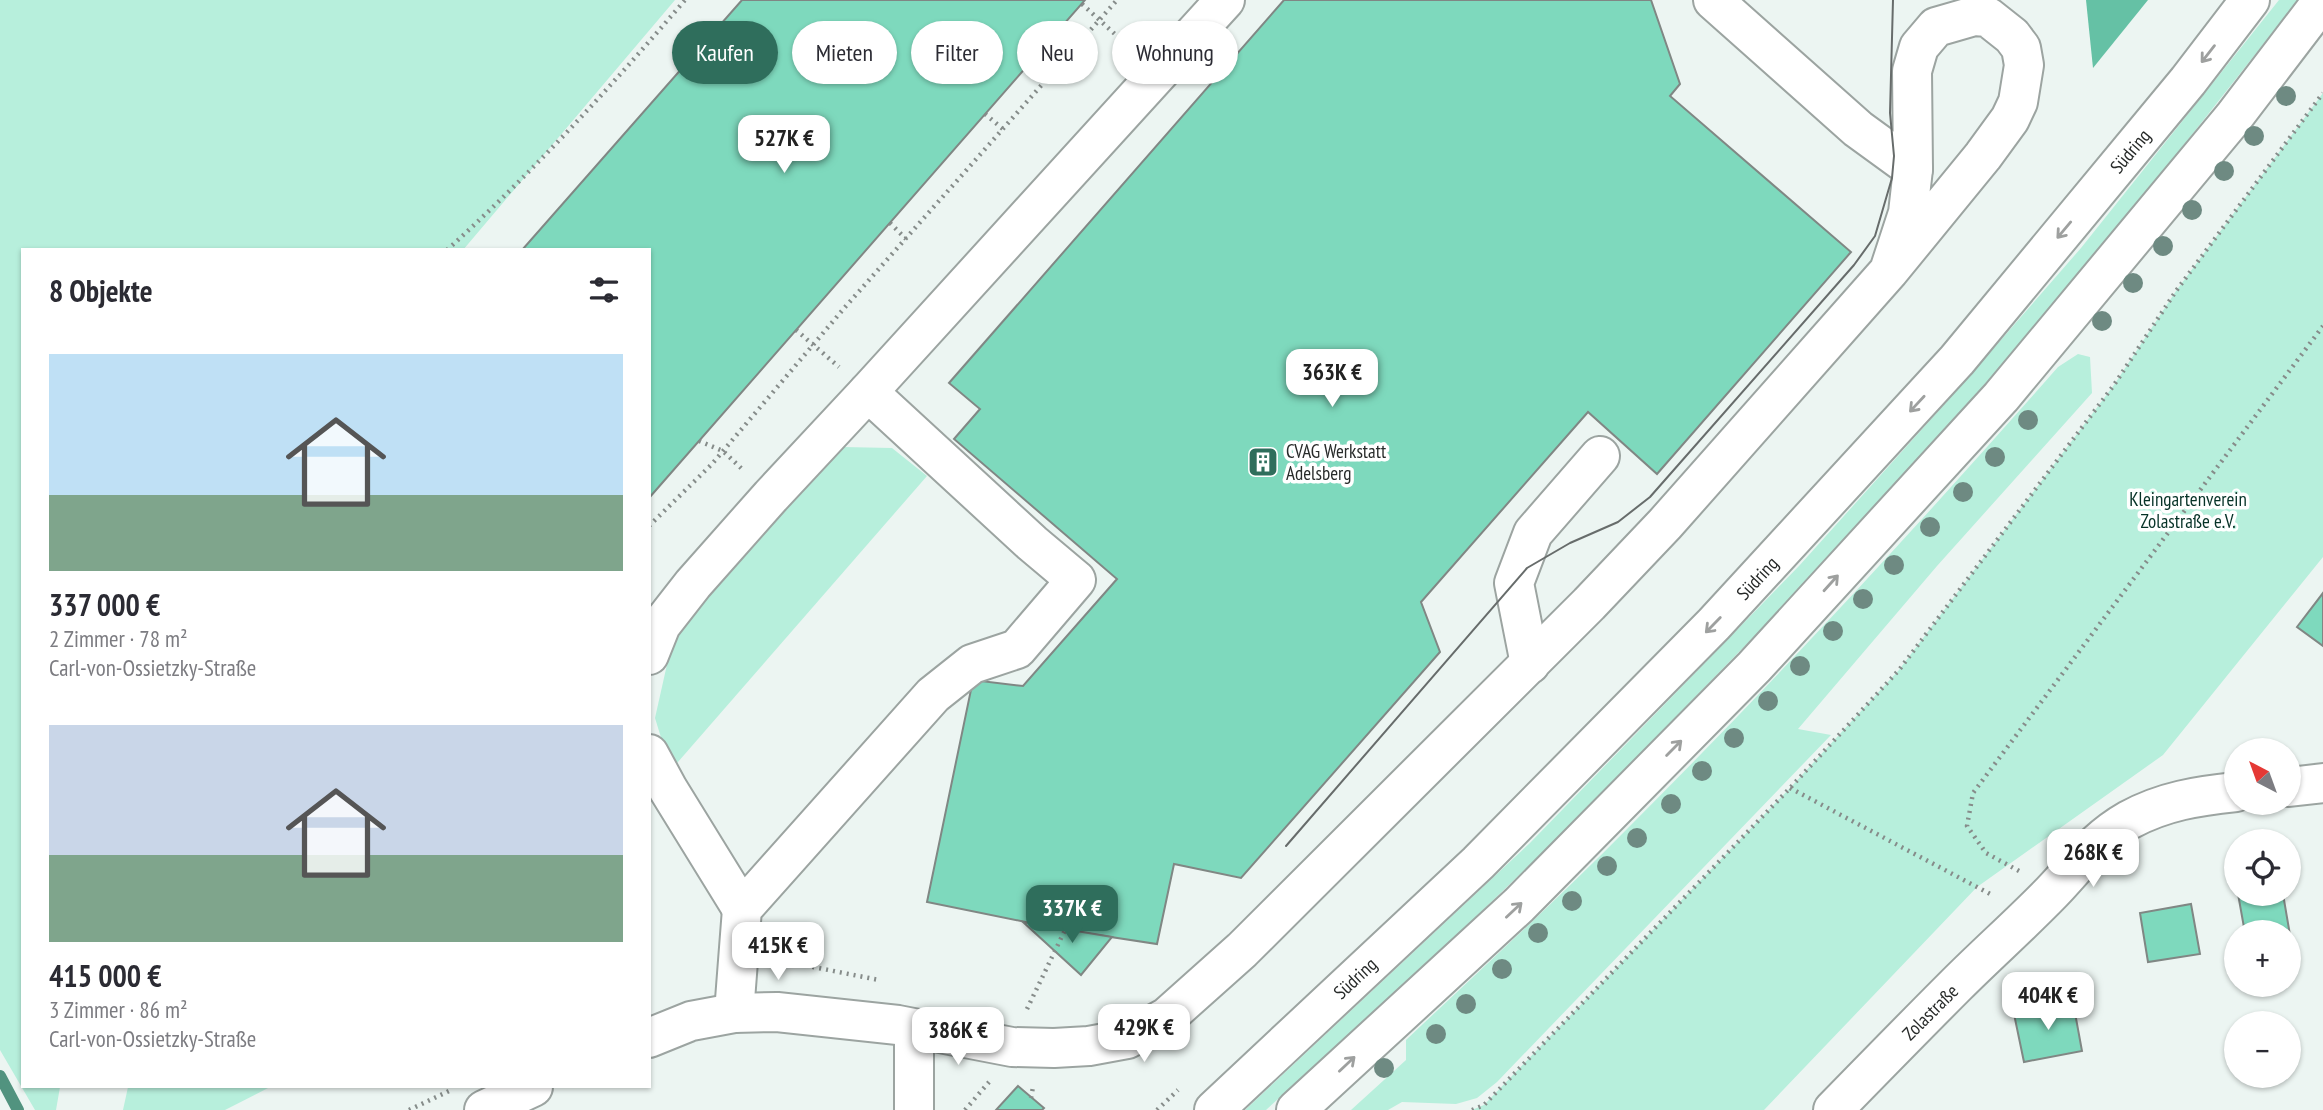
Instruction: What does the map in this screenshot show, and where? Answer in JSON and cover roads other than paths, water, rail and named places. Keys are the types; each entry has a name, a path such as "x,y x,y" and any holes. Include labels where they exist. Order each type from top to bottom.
{"main road":[{"path":"653,628 1225,0"},
{"path":"1713,0 1858,128 1913,169"},
{"name":"Südring","path":"1214,1110 1478,863 1714,624 1957,360 2179,92 2250,0"},
{"path":"1296,1110 1520,905 1754,667 2001,397 2234,118 2323,0"},
{"path":"651,1037 691,1021 734,1013 777,1012 898,1025 1012,1046 1088,1046 1127,1039 1167,1017 1231,961 1530,664 1665,524 1889,271 1983,156 2010,119 2018,102 2024,65 2021,48 2012,36 1988,17 1974,16 1936,27 1919,47 1912,71 1913,169 1908,213 1889,271"},
{"path":"743,909 933,695 972,664 1017,649 1076,580 869,392"},
{"path":"1530,664 1514,583 1534,533 1600,456"},
{"path":"651,758 743,909 734,1013"},
{"path":"2301,786 2323,783"},
{"name":"Zolastraße","path":"1833,1110 2104,836 2127,821 2163,804 2195,796 2224,793"},
{"path":"914,1029 914,1110"},
{"path":"484,1110 531,1088"}],"waterway":[{"path":"0,1076 18,1110"}],"tram line":[{"path":"1286,846 1527,568 1570,543 1618,522 1650,497 1854,265 1875,236 1892,178 1894,156 1890,113 1893,0"}],"place":[{"name":"CVAG Werkstatt Adelsberg","path":"1263,462"}],"park label":[{"name":"Kleingartenverein Zolastraße e.V.","path":"2188,510"}]}
